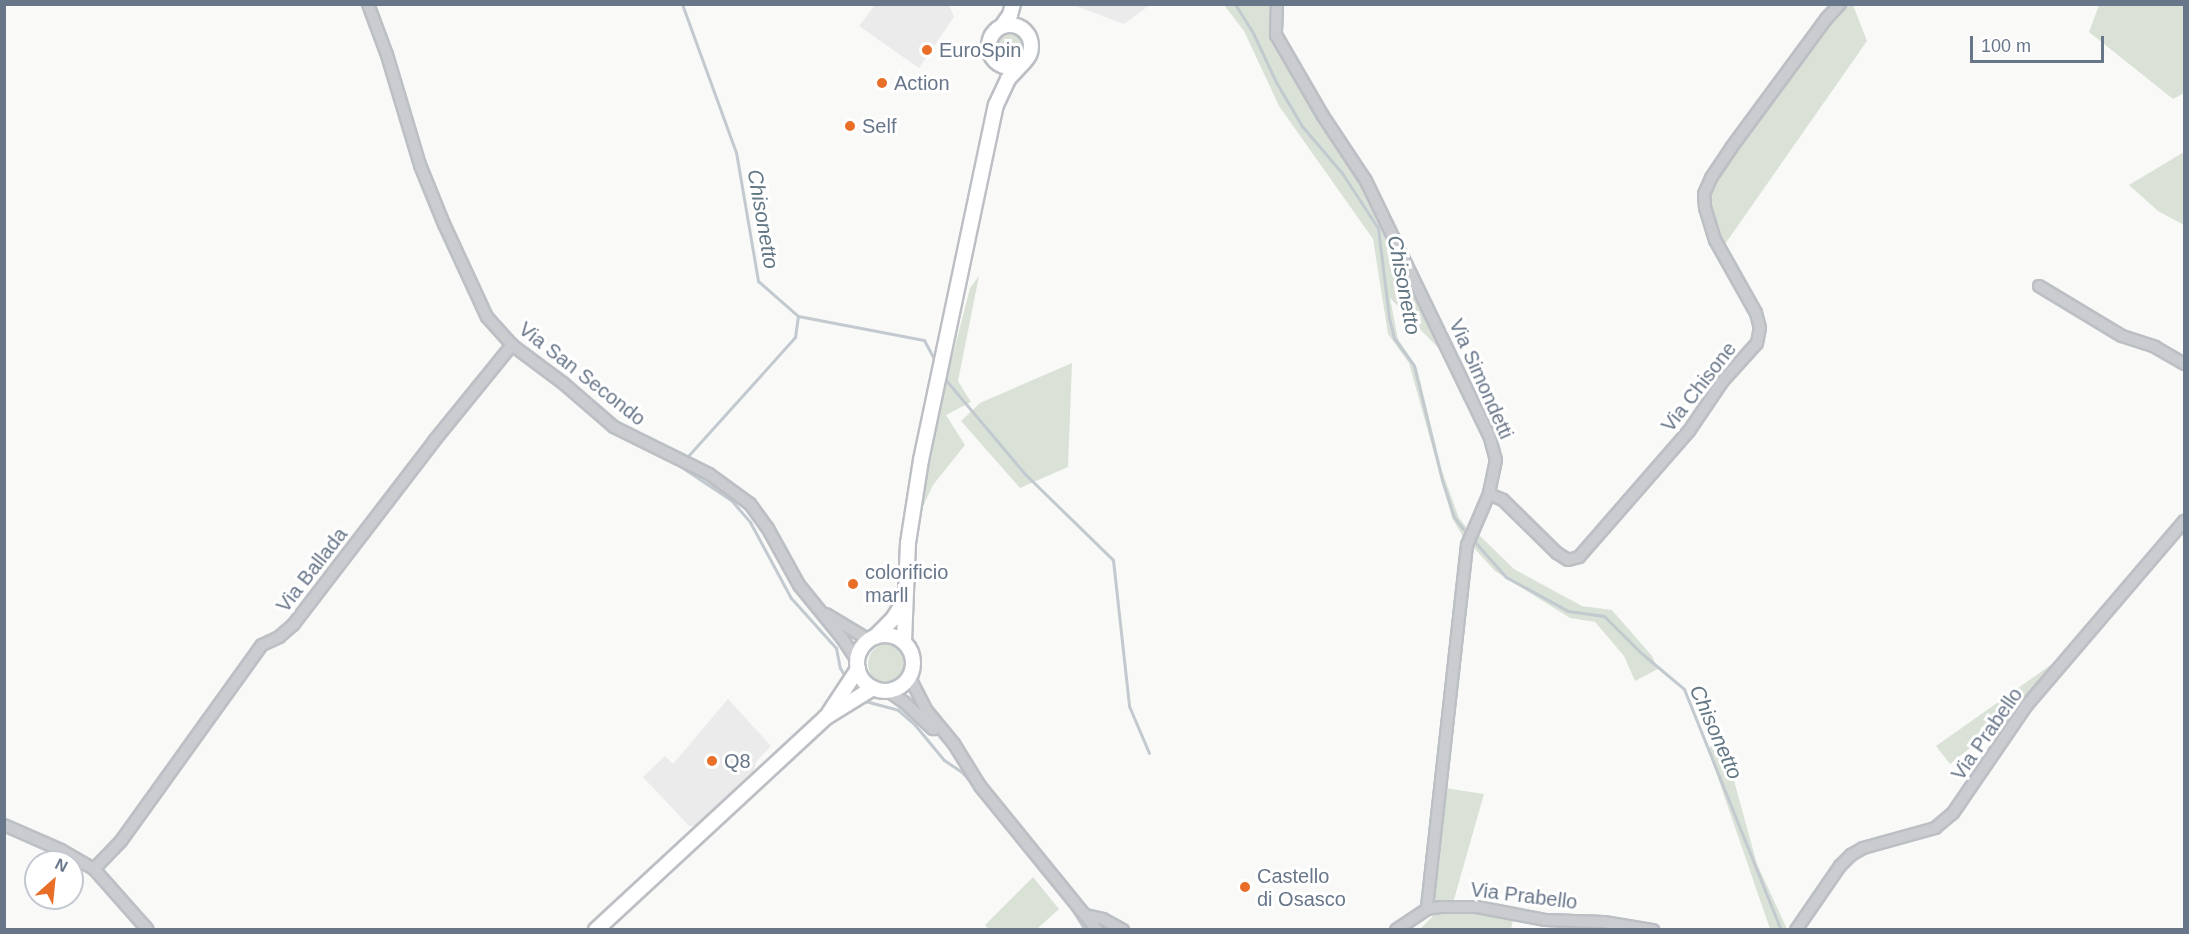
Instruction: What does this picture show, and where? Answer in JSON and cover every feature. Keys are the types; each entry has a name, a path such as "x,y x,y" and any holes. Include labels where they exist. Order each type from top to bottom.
{"main road":[{"path":"904,642 908,543 921,460 996,105 997,72 989,41 994,32 1007,20 1013,4"},
{"path":"1020,27 1021,4"},
{"path":"996,105 1008,79 1024,62 1031,43 1025,31 1020,27 1002,26"},
{"path":"993,58 1004,66 1011,67 1024,62"},
{"path":"826,717 858,665 859,652 893,619 906,598"},
{"path":"858,665 866,684 873,688 888,691 904,684 910,678 913,670 912,655 904,642 890,635 872,638"},
{"path":"596,930 826,717 873,688"}],"street":[{"name":"Via San Secondo","path":"368,4 387,55 420,165 444,224 487,317 512,345 563,382 614,427 709,474 750,504 767,527 799,585 842,638 858,665"},
{"name":"Via Simondetti","path":"1277,4 1276,35 1323,116 1366,181 1490,438 1496,460 1489,494 1467,545 1427,909"},
{"name":"Via Chisone","path":"1489,494 1503,500 1557,553 1568,560 1579,557 1689,431 1722,382 1757,343 1760,328 1756,313 1715,240 1705,208 1704,194 1711,178 1731,148 1826,19 1840,4"},
{"path":"2039,286 2122,336 2155,347 2184,364"},
{"name":"Via Ballada","path":"94,869 121,841 262,645 279,637 293,625 434,441 512,345"},
{"name":"Via Prabello","path":"1796,930 1840,866 1851,855 1863,848 1935,828 1953,813 2027,705 2184,521"},
{"path":"816,608 872,638"},
{"path":"910,678 927,711 954,744 964,762 1011,826 1097,930"},
{"path":"888,691 919,715 964,762"},
{"path":"4,825 62,850 94,869 148,930"},
{"name":"Via Prabello","path":"1427,909 1477,907 1545,921 1604,922 1653,930"},
{"path":"1396,930 1427,909"},
{"path":"1086,915 1103,919 1123,930"}],"shaded area":[{"path":"875,5 949,5 954,17 919,68 859,26"},
{"path":"1073,5 1150,5 1124,24"},
{"path":"1224,5 1274,5 1271,27 1364,185 1449,359 1390,298 1398,339 1417,368 1442,471 1459,518 1469,530 1465,540 1452,518 1409,363 1388,334 1373,239 1279,106 1244,31"},
{"path":"1845,5 1853,5 1867,41 1723,247 1715,233 1707,195 1712,180 1828,21"},
{"path":"2099,5 2184,5 2184,93 2173,99 2089,32"},
{"path":"1010,34 1019,38 1023,47 1019,56 1010,60 1001,56 997,47 1001,38"},
{"path":"2184,152 2184,225 2158,211 2129,185"},
{"path":"979,276 958,381 971,402 946,415 965,445 933,485 920,513 927,465 945,385 970,288"},
{"path":"1072,363 1068,467 1020,488 961,421 980,403"},
{"path":"1478,534 1514,569 1582,606 1612,610 1652,656 1658,669 1635,681 1624,656 1595,622 1570,618 1495,571 1473,547"},
{"path":"889,643 904,649 910,664 904,679 889,685 874,679 868,664 874,649"},
{"path":"2069,652 1995,748 1985,736 1950,764 1936,746"},
{"path":"728,699 771,746 756,762 752,778 700,826 689,826 643,777 665,756 673,764"},
{"path":"1712,745 1730,766 1757,864 1787,929 1770,929 1708,749"},
{"path":"1445,788 1484,794 1453,903 1435,903 1432,896"},
{"path":"1033,877 1059,909 1037,929 988,929 985,925"},
{"path":"1477,910 1514,917 1511,929 1419,930 1438,911"}],"waterway":[{"name":"Chisonetto","path":"682,4 736,152 758,281 798,316 924,340 934,359"},
{"name":"Chisonetto","path":"1235,4 1302,126 1342,173 1378,228 1389,318 1394,338 1414,366 1442,480 1454,517 1463,529"},
{"path":"688,456 795,337 798,316"},
{"name":"Chisonetto","path":"945,379 1025,474 1113,560 1129,706 1149,753"},
{"path":"683,468 731,500 750,522 791,598 836,648 840,668 847,679"},
{"name":"Chisonetto","path":"1475,542 1506,577 1568,611 1604,616 1640,652 1684,689 1781,930"},
{"path":"865,701 898,710 915,725 944,760 962,772 974,786"},
{"path":"1065,898 1085,930"}],"place":[{"name":"EuroSpin","path":"927,50"},
{"name":"Action","path":"882,83"},
{"name":"Self","path":"850,126"},
{"name":"colorificio marll","path":"853,584"},
{"name":"Q8","path":"712,761"},
{"name":"Castello di Osasco","path":"1245,887"}]}
